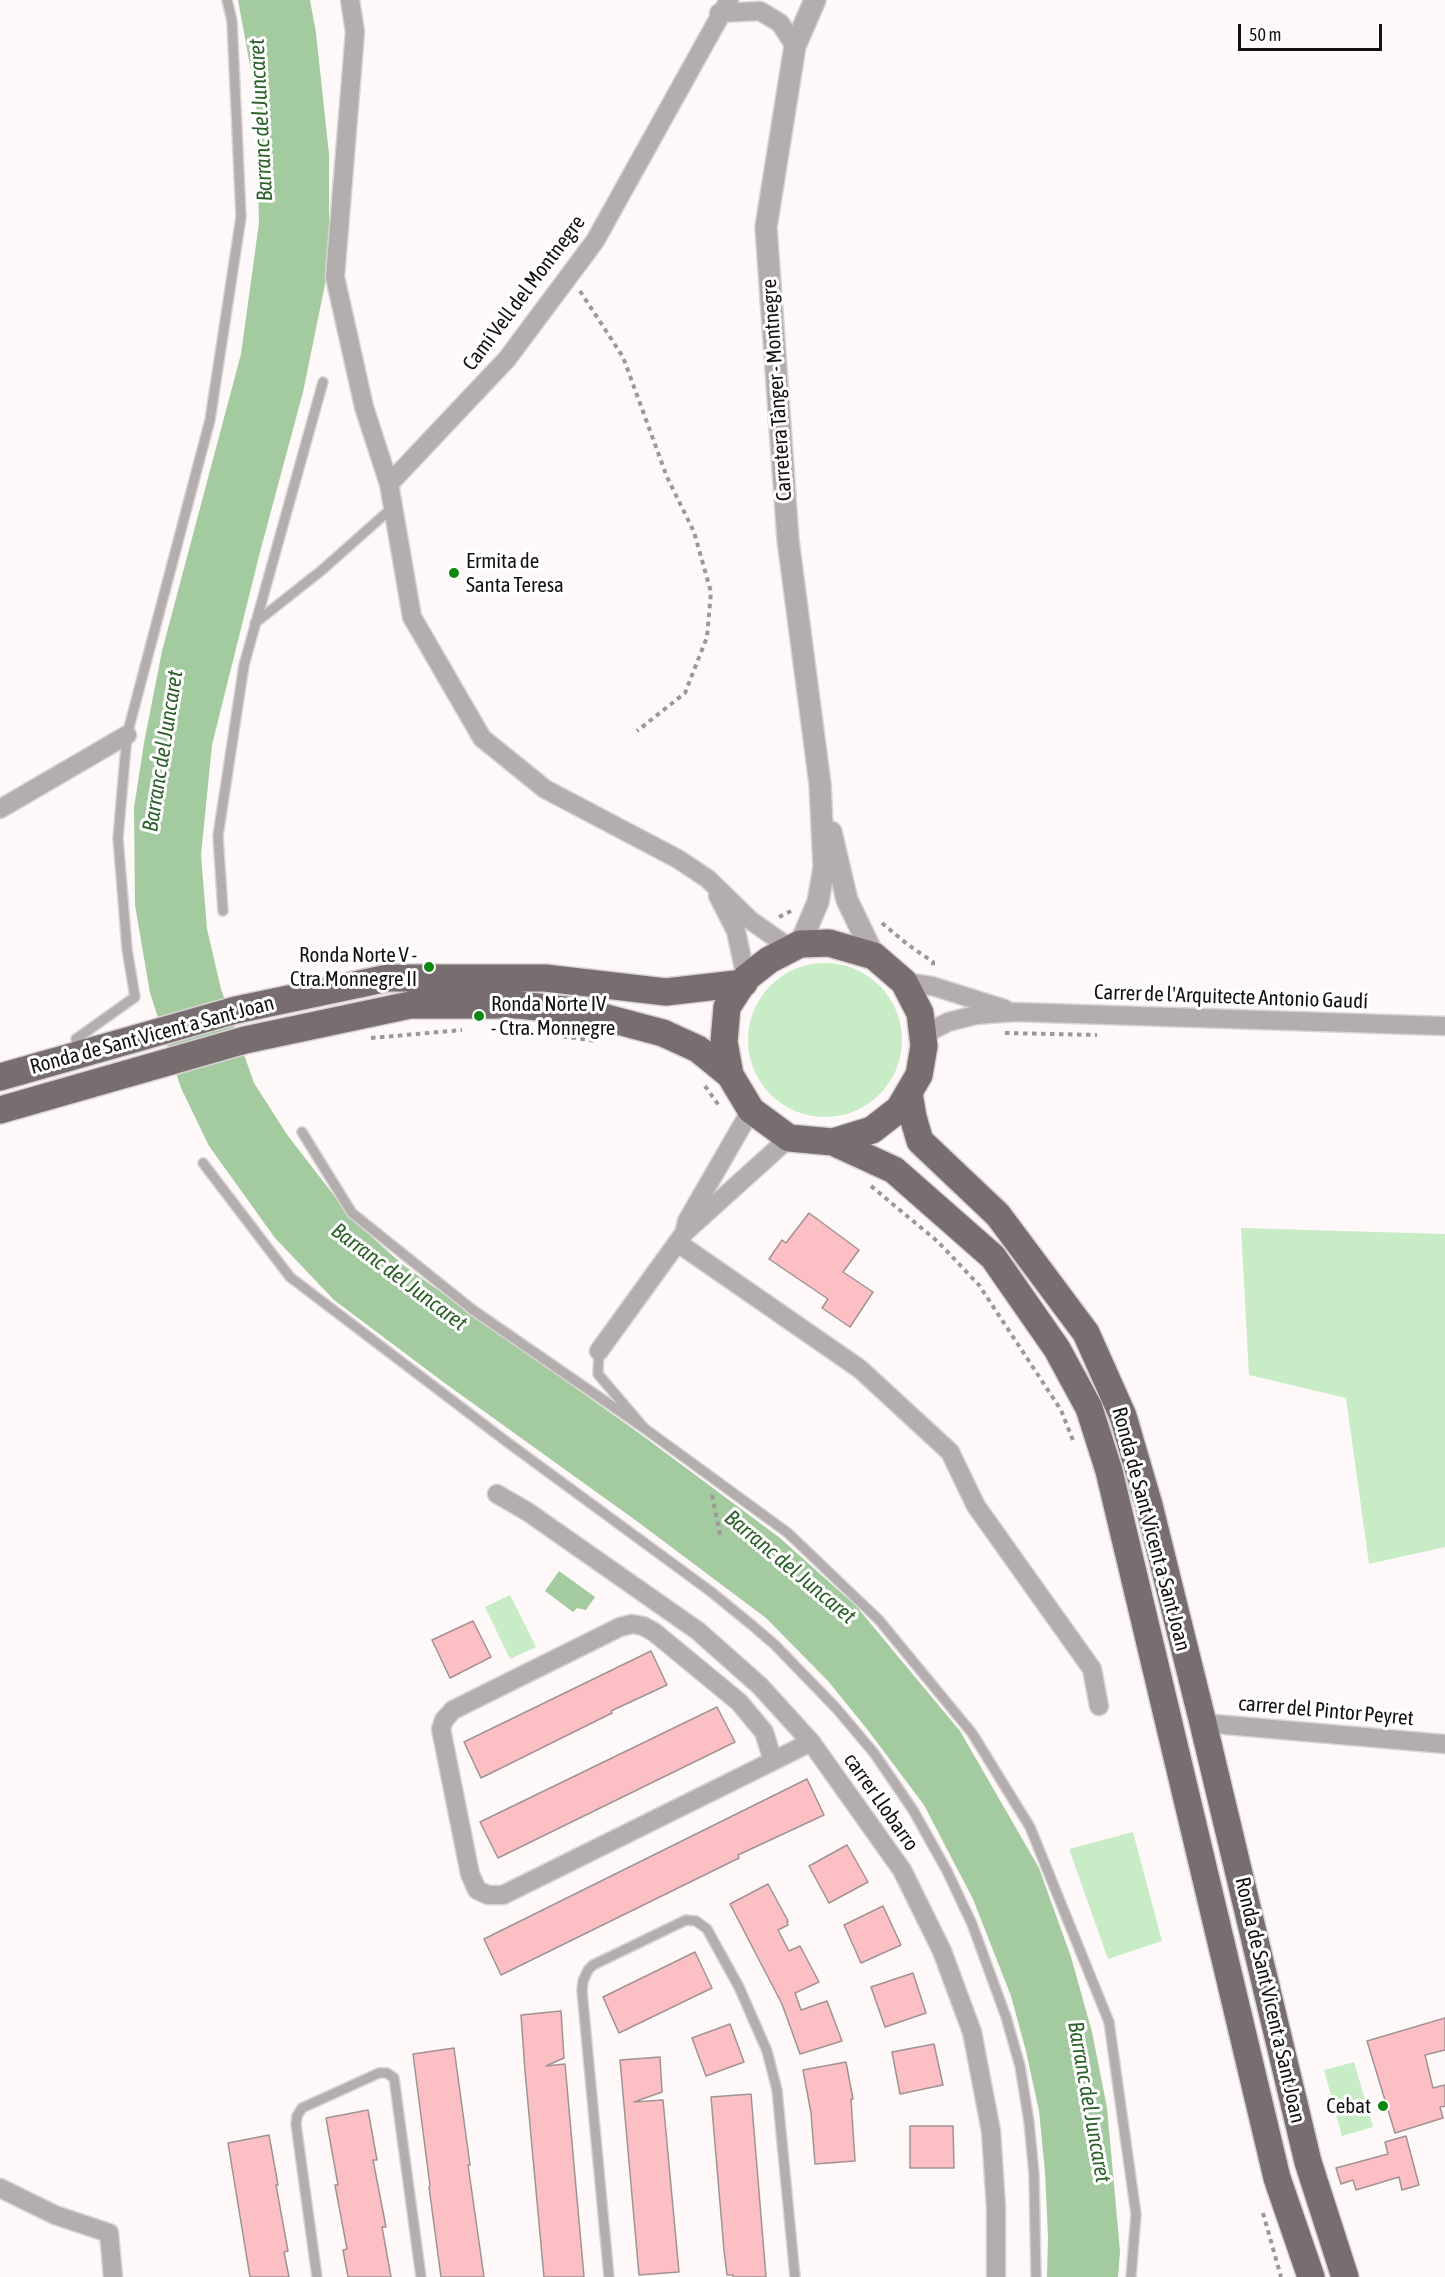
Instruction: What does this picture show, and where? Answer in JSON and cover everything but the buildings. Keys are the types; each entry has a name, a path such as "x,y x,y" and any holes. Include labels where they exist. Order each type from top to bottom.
{"main road":[{"name":"Ronda de Sant Vicent a Sant Joan","path":"1311,2277 1277,2178 1109,1471 1089,1408 1057,1349 993,1257 894,1170 833,1142 789,1138 746,1117 730,1075 724,1042 727,1007 745,980 769,960 795,946 829,943 874,956 904,982 920,1013 923,1035 924,1046 919,1075 909,1093 920,1141 998,1215 1086,1333 1123,1416 1149,1505 1308,2162 1345,2277"},
{"name":"Ronda de Sant Vicent a Sant Joan","path":"0,1077 237,1010 388,978 545,978 666,992 745,980"},
{"name":"Ronda de Sant Vicent a Sant Joan","path":"0,1110 245,1041 410,1005 519,1005 584,1012 663,1032 698,1049 730,1075"},
{"path":"833,1142 872,1130 899,1109 909,1093"}],"street":[{"path":"351,0 355,32 335,277 364,407 389,484 412,617 482,738 545,789 678,859 708,879 750,920 795,946"},
{"name":"Carretera Tànger - Montnegre","path":"795,946 819,895 824,867 820,784 788,540 766,226 795,46 814,0"},
{"name":"Camí Vell del Montnegre","path":"389,484 507,359 595,241 724,7 760,11 780,23 795,46"},
{"path":"0,809 127,735"},
{"name":"Carretera Tànger - Montnegre","path":"820,784 847,900 874,956"},
{"path":"708,879 736,931 745,980"},
{"name":"Carrer de l'Arquitecte Antonio Gaudí","path":"904,982 940,989 1015,1012"},
{"name":"Carrer de l'Arquitecte Antonio Gaudí","path":"923,1035 948,1022 976,1015 1015,1012 1445,1026"},
{"path":"682,1238 687,1221 746,1117"},
{"path":"599,1351 682,1238 789,1138"},
{"path":"682,1238 860,1369 950,1452 976,1506 1092,1669 1099,1706"},
{"name":"carrer Llobarro","path":"497,1494 528,1512 698,1631 760,1686 811,1742 902,1870 942,1951 972,2032 992,2142 996,2208 996,2277"},
{"path":"773,1761 764,1732 739,1702 654,1632 643,1626 632,1624 620,1626 453,1710 444,1720 441,1729 470,1874 477,1890 488,1895 503,1895 773,1761 811,1742"},
{"name":"carrer del Pintor Peyret","path":"1203,1723 1445,1744"},
{"path":"0,2188 55,2215 109,2233 113,2277"}],"lane":[{"path":"76,1039 135,997 127,949 118,838 127,735 210,420 241,217 232,21 227,0"},
{"path":"222,911 218,836 244,665 323,382"},
{"path":"255,623 322,570 393,507"},
{"path":"302,1132 352,1213 473,1310 644,1428 789,1533 879,1620 972,1733 1030,1827 1109,2022 1136,2214 1131,2277"},
{"path":"203,1162 290,1277 507,1442 710,1591 753,1626 775,1645 836,1708 874,1753 913,1810 947,1871 972,1924 1006,2017 1020,2066 1029,2122 1037,2232 1036,2277"},
{"path":"599,1351 598,1374 644,1428"},
{"path":"609,2277 582,1991 583,1981 593,1965 686,1920 702,1924 707,1929 739,1988 767,2051 777,2090 795,2277"},
{"path":"316,2277 296,2124 297,2116 302,2108 379,2073 387,2073 394,2078 421,2277"}],"path":[{"path":"570,275 622,357 667,477 694,532 711,592 707,637 685,693 637,731"},
{"path":"760,927 819,895"},
{"path":"877,920 906,944 933,962 933,972 940,989"},
{"path":"368,1039 471,1029"},
{"path":"516,1030 607,1042"},
{"path":"701,1080 725,1113 746,1117"},
{"path":"862,1181 881,1193 937,1241 980,1285 1061,1410 1077,1451"},
{"path":"711,1492 721,1539"},
{"path":"1261,2207 1281,2277"}],"shaded area":[{"path":"825,963 840,964 855,969 880,985 896,1010 901,1025 901,1055 896,1070 880,1095 855,1111 840,1116 825,1117 810,1116 795,1111 770,1095 754,1070 749,1055 748,1040 749,1025 754,1010 770,985 795,969 810,964"},
{"path":"1241,1228 1445,1234 1445,1547 1369,1564 1346,1398 1249,1375"},
{"path":"510,1595 536,1647 510,1659 485,1607"},
{"path":"1133,1832 1162,1941 1108,1959 1069,1849"},
{"path":"1354,2062 1373,2127 1342,2136 1324,2070"}],"water":[{"name":"Barranc del Juncaret","path":"238,0 310,0 316,33 329,154 329,265 303,392 212,745 201,855 207,929 221,989 254,1083 288,1136 353,1220 403,1265 643,1436 780,1538 856,1606 960,1731 1039,1868 1071,1957 1092,2032 1107,2108 1120,2251 1118,2277 1047,2277 1045,2172 1039,2111 1011,1996 973,1899 924,1805 867,1729 828,1681 766,1618 334,1300 275,1238 209,1146 181,1088 150,993 135,905 134,808 162,651 241,354 259,223 256,98"},
{"path":"559,1571 595,1597 586,1610 577,1608 573,1612 545,1591"}],"place":[{"name":"Ermita de Santa Teresa","path":"454,573"},
{"name":"Ronda Norte V - Ctra.Monnegre II","path":"429,967"},
{"name":"Ronda Norte IV - Ctra. Monnegre","path":"479,1016"},
{"name":"Cebat","path":"1383,2106"}]}
